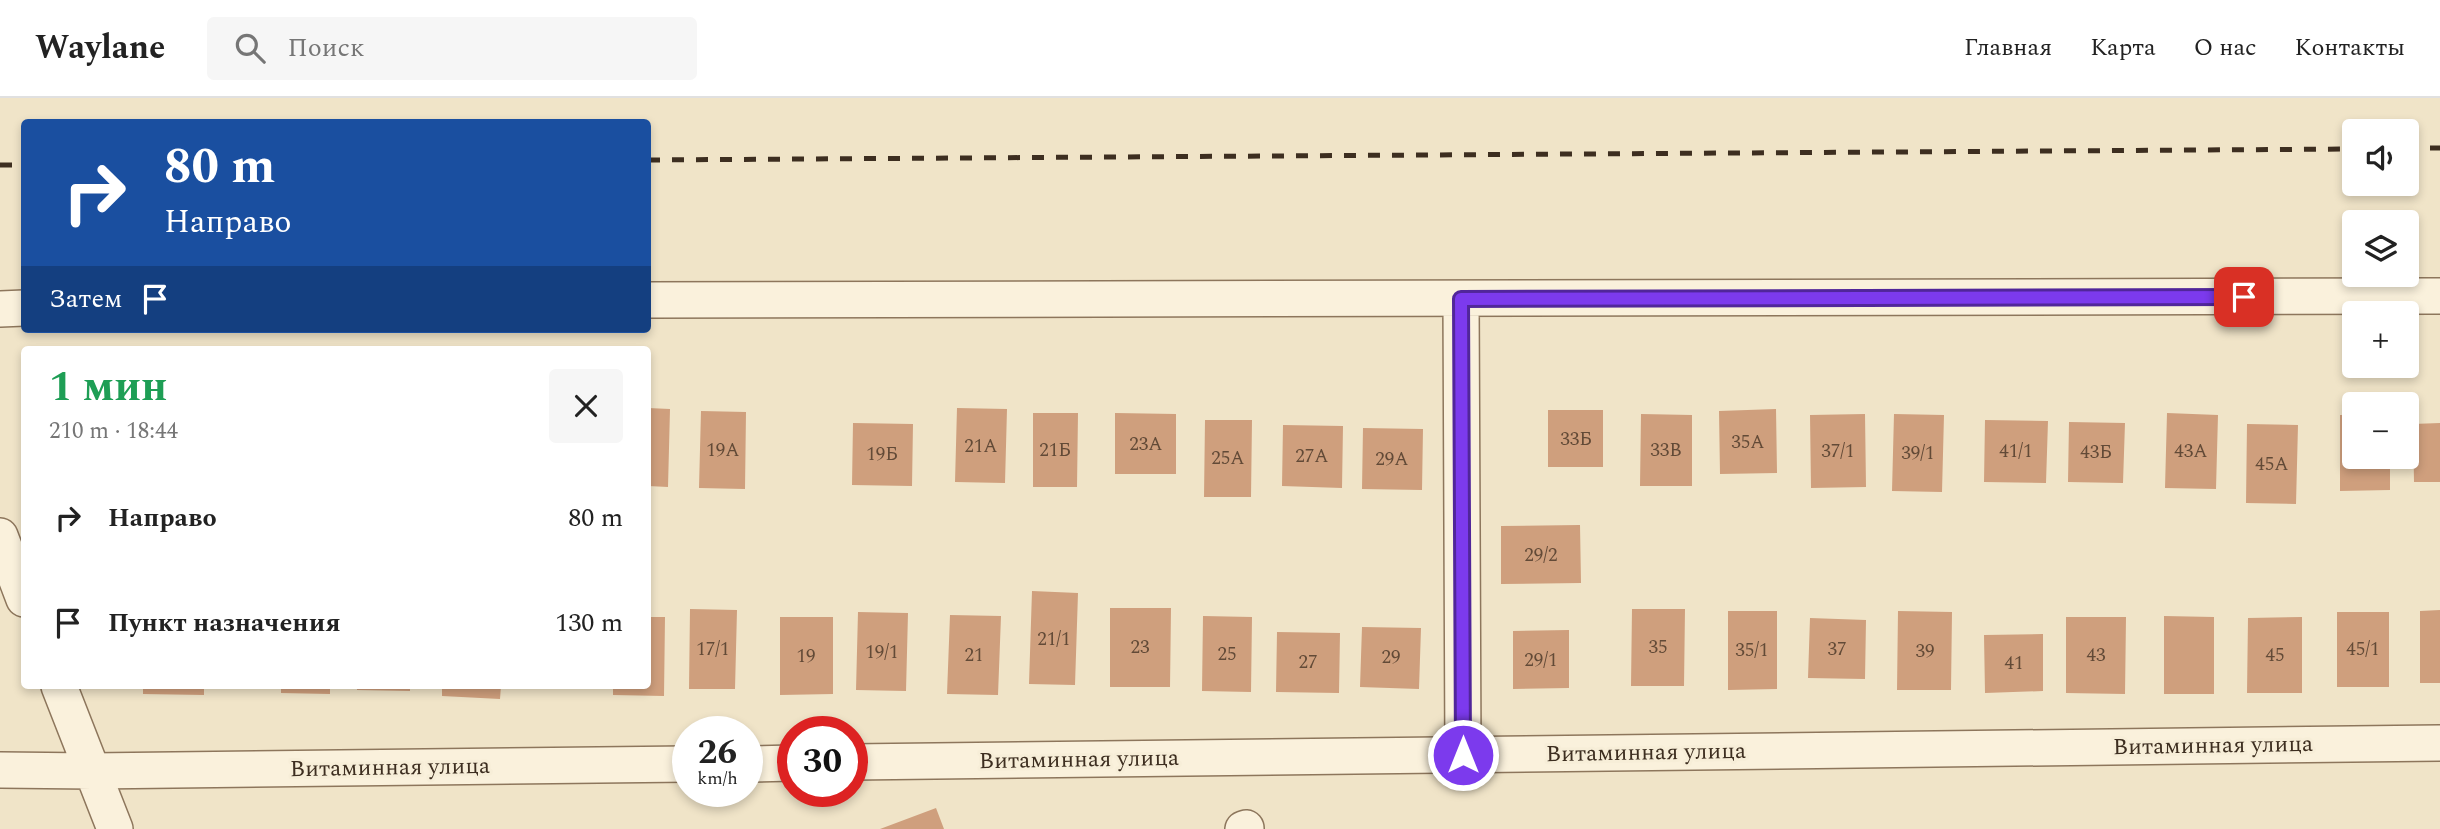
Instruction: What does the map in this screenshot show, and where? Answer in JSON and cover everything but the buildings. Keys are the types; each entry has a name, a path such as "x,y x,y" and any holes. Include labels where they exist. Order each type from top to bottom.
{"street":[{"path":"651,300 2440,296"},
{"path":"1461,299 1463,755"},
{"path":"0,309 21,309"},
{"path":"0,536 21,591"},
{"path":"60,689 115,829"},
{"name":"Витаминная улица","path":"868,762 2440,743"},
{"name":"Витаминная улица","path":"0,769 92,771 672,764"}],"railway":[{"path":"2419,148 2440,148"},
{"path":"651,160 2342,149"},
{"path":"0,165 21,165"}],"route":[{"path":"1463,755 1461,299 2244,297"}]}
